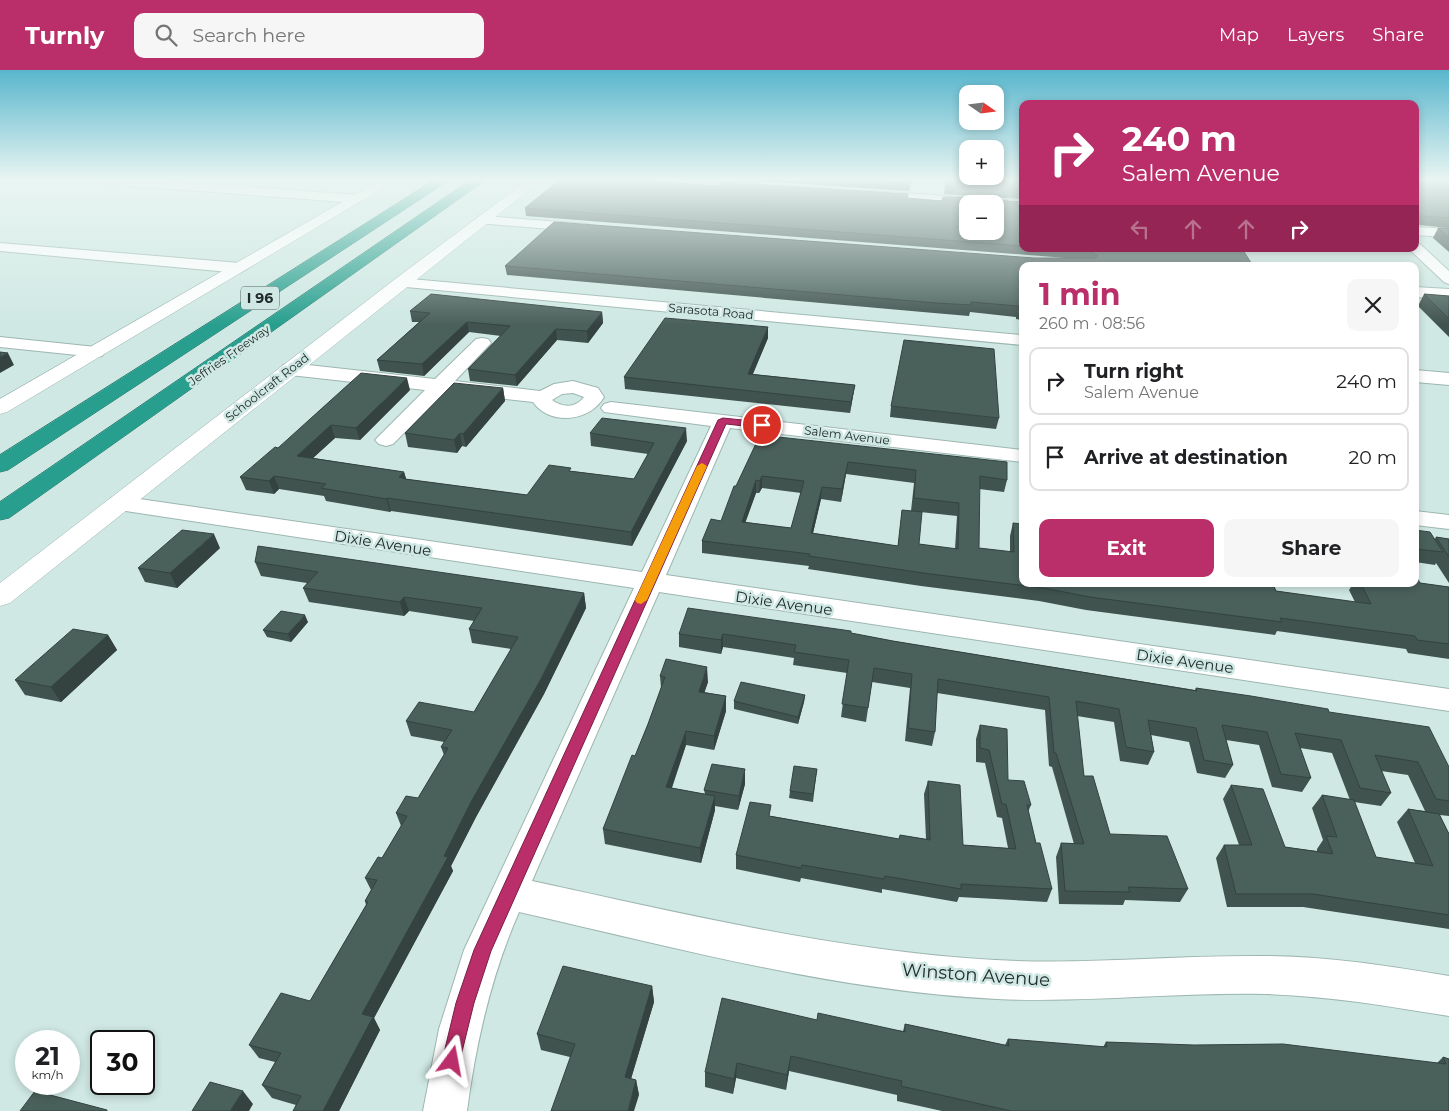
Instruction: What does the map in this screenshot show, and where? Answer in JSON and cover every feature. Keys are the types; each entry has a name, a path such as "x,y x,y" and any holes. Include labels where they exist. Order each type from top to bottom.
{"highway":[{"name":"Jeffries Freeway","path":"0,465 370,228"},
{"name":"Jeffries Freeway","path":"0,512 413,228"},
{"path":"0,459 75,417"},
{"path":"0,519 65,468"}],"main road":[{"path":"0,408 309,228"},
{"name":"Schoolcraft Road","path":"0,596 473,228"}],"street":[{"path":"582,228 601,229"},
{"path":"1419,231 1449,233"},
{"path":"0,247 240,268"},
{"path":"1419,251 1449,280"},
{"name":"Sarasota Road","path":"400,283 1019,340"},
{"path":"1419,292 1449,294"},
{"path":"0,342 96,352"},
{"path":"386,440 442,386 482,343"},
{"path":"290,369 544,397"},
{"path":"1419,376 1449,379"},
{"name":"Salem Avenue","path":"611,408 1019,456"},
{"path":"445,1111 452,1061 465,1003 482,950 510,893 723,420"},
{"name":"Dixie Avenue","path":"119,503 1449,700"},
{"path":"1419,518 1449,522"},
{"name":"Winston Avenue","path":"510,893 765,949 881,968 958,977 1036,981 1266,976 1339,981 1449,996"}],"building":[{"path":"548,228 628,228 1034,258 1096,258 1098,256 1092,252 1244,252 1250,262 1019,262 1019,309 1018,306 971,302 971,305 936,303 505,266"},
{"path":"781,228 959,228 959,240 1004,240 1004,228 1019,228 1019,246"},
{"path":"1438,228 1449,228 1449,238"},
{"path":"431,294 602,312 587,331 556,329 515,375 468,369 510,326 467,322 422,364 377,360 430,313 410,311"},
{"path":"1424,294 1449,296 1449,319"},
{"path":"665,318 768,327 748,374 855,385 851,402 624,377"},
{"path":"904,340 994,349 999,418 891,406"},
{"path":"0,352 8,353 0,357"},
{"path":"361,373 407,378 356,428 331,425 297,456 404,472 399,477 405,479 527,495 549,465 571,468 569,471 634,479 654,443 590,433 602,418 686,428 631,532 386,499 321,488 326,484 274,476 269,481 240,477 275,447 278,448"},
{"path":"454,383 503,388 463,434 460,433 454,440 405,433"},
{"path":"760,435 1007,462 1007,480 980,476 979,548 1014,552 1013,523 1019,524 1019,585 809,556 810,554 702,541 711,519 721,521 734,486 736,486","holes":["848,462 916,470 914,498 959,503 958,549 919,544 922,512 902,510 898,546 811,533 822,487 842,489","762,476 804,481 791,528 742,522 756,480 760,481"]},
{"path":"182,530 214,534 170,573 138,568"},
{"path":"1419,531 1430,532 1443,552 1419,549"},
{"path":"1436,537 1449,539 1449,557"},
{"path":"258,546 584,593 541,679 471,802 444,856 448,857 362,1014 373,1017 323,1111 293,1111 301,1096 262,1085 281,1053 249,1045 281,993 310,1001 368,902 365,901 377,880 365,878 378,857 382,858 407,816 396,813 406,796 418,798 448,748 441,747 452,730 406,721 419,702 474,712 518,637 469,629 482,608 404,597 400,602 303,588 318,572 255,562"},
{"path":"1419,581 1420,583 1449,587 1449,644 1417,640 1415,636 1280,618 1282,622 1090,597 1035,587 1274,587 1276,591 1371,604 1362,587 1419,587"},
{"path":"688,608 851,631 851,633 893,641 1197,691 1196,688 1251,696 1328,709 1329,712 1429,727 1449,767 1449,801 1436,799 1418,762 1375,755 1391,793 1360,788 1341,740 1295,733 1311,778 1281,774 1267,732 1222,725 1233,765 1204,760 1196,728 1148,720 1154,752 1126,747 1119,709 1076,701 1084,776 1093,776 1110,834 1167,836 1188,889 1128,887 1130,892 1065,891 1061,843 1084,844 1056,753 1054,753 1049,697 938,679 935,732 908,728 912,674 874,668 868,708 842,704 849,660 794,652 796,645 723,634 721,640 679,634"},
{"path":"281,611 305,615 288,634 263,630"},
{"path":"73,629 108,635 51,687 15,680"},
{"path":"666,659 707,667 699,692 726,696 714,736 686,731 666,787 715,796 700,848 603,829 632,755 635,756 648,724 665,677 660,676"},
{"path":"741,682 805,695 798,717 734,701"},
{"path":"980,725 1007,729 1008,780 1024,781 1031,805 1027,805 1036,843 1040,843 1052,889 961,884 961,889 885,876 884,879 802,865 801,868 736,855 750,802 771,805 769,816 899,839 900,835 930,840 928,781 960,785 963,845 1016,849 1006,804 1002,804 989,750 980,748"},
{"path":"712,764 745,769 739,796 704,790"},
{"path":"794,766 817,769 813,794 790,791"},
{"path":"1231,785 1263,789 1285,847 1333,854 1326,836 1337,837 1322,795 1354,800 1376,857 1433,866 1408,809 1439,814 1449,834 1449,915 1313,894 1236,894 1224,845 1252,845"},
{"path":"563,966 652,986 625,1077 636,1080 628,1111 551,1111 575,1044 537,1034"},
{"path":"722,998 817,1020 818,1013 905,1032 905,1024 1009,1046 1008,1039 1107,1047 1106,1042 1194,1045 1283,1044 1446,1064 1443,1057 1449,1059 1449,1111 1011,1111 901,1086 902,1081 791,1056 787,1075 737,1063 734,1079 705,1072"},
{"path":"210,1082 243,1091 230,1111 192,1111"},
{"path":"32,1095 50,1095 107,1110 107,1111 20,1111"}],"slow traffic":[{"path":"641,600 702,466"}],"route":[{"path":"452,1061 465,1003 482,950 510,893 723,420 762,425"}]}
